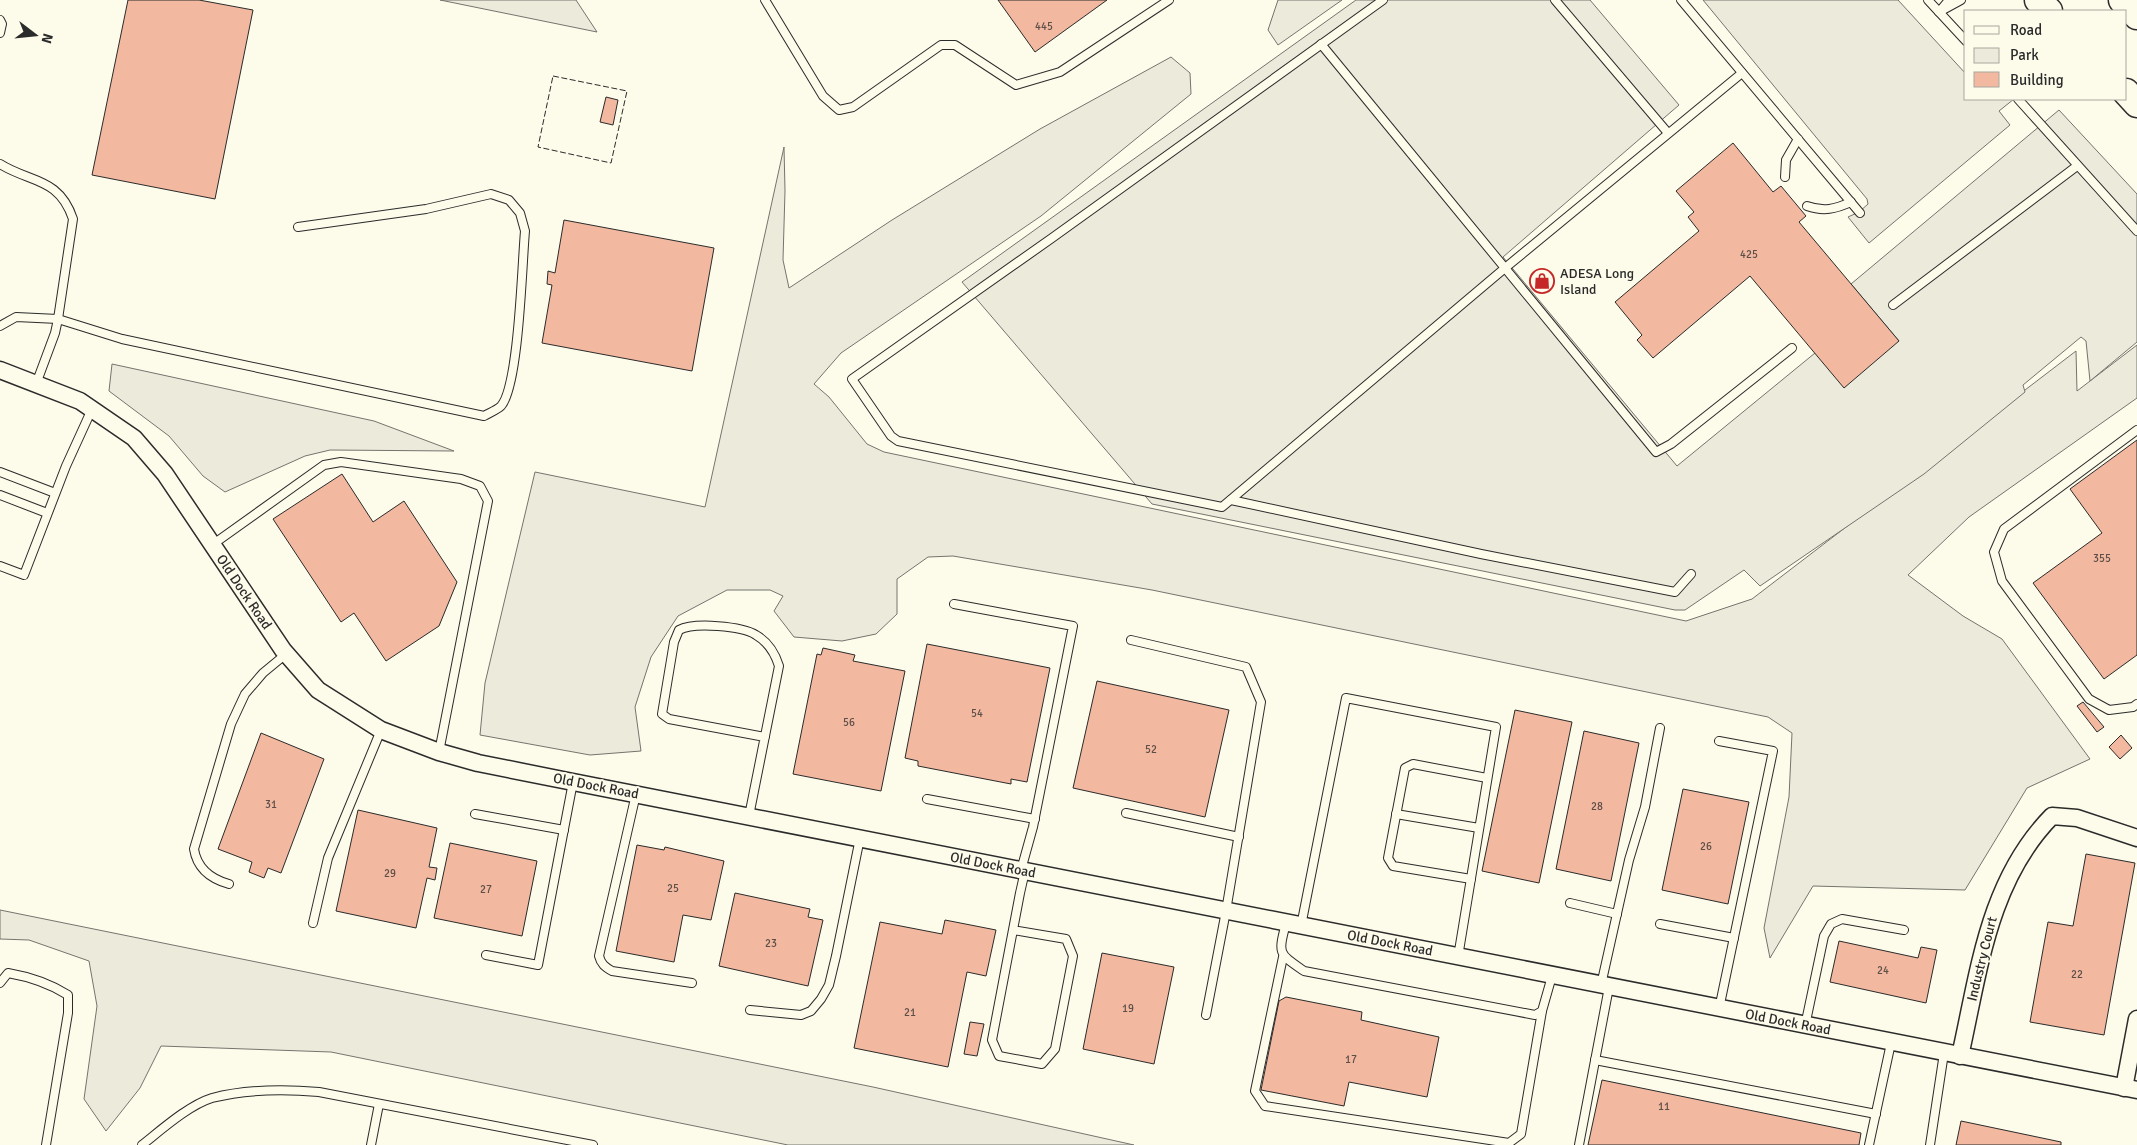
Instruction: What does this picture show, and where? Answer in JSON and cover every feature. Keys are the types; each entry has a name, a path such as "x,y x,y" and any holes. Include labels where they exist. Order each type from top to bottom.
{"main road":[{"path":"2038,0 2048,10"},
{"path":"2122,0 2137,16"},
{"path":"2127,93 2137,104"}],"street":[{"name":"Old Dock Road","path":"0,370 80,401 134,438 165,474 286,654 318,690 381,730 439,752 574,782 2131,1089"},
{"name":"Industry Court","path":"1952,1055 1990,921 2011,872 2036,832 2052,816 2077,818 2137,838"},
{"path":"2131,1089 2137,1019"}],"lane":[{"path":"766,0 823,96 839,110 853,107 941,44 955,46 1016,85 1060,72 1169,0"},
{"path":"1383,0 852,379 891,436 898,440 1222,507 1505,268 1742,72"},
{"path":"1555,0 1668,133"},
{"path":"1681,0 1860,213"},
{"path":"1928,0 1964,39"},
{"path":"1940,12 1950,0"},
{"path":"1940,12 1961,0"},
{"path":"0,20 2,24 0,33"},
{"path":"1321,44 1656,452 1671,444 1792,348"},
{"path":"2019,100 2137,231"},
{"path":"1785,177 1786,160 1798,139"},
{"path":"0,164 47,185 61,197 70,210 73,219 58,319 36,384"},
{"path":"1893,305 2077,166"},
{"path":"0,326 16,317 58,319 122,339 484,416 501,406 509,389 517,344 525,231 520,214 509,200 491,194 426,209 298,227"},
{"path":"1807,206 1816,209 1832,210 1851,202"},
{"path":"0,566 24,575 56,492 92,409"},
{"path":"2137,430 2004,529 1994,552 2002,581 2089,698 2109,710 2132,707 2137,704"},
{"path":"212,545 324,465 341,462 461,479 480,486 488,501 439,752"},
{"path":"0,472 56,492"},
{"path":"0,495 48,513"},
{"path":"1231,500 1481,554 1675,592 1691,574"},
{"path":"954,604 1073,626 1023,871 992,1040 999,1056 1042,1064 1055,1049 1073,956 1066,938 1013,930"},
{"path":"749,816 765,736 779,666 776,655 770,646 755,634 694,626 679,630 674,642 662,714 669,719 765,736"},
{"path":"1131,640 1246,667 1261,702 1239,838 1206,1015"},
{"path":"229,884 218,881 203,870 195,857 194,849 231,724 245,694 263,673 286,654"},
{"path":"1458,957 1496,727 1346,698 1294,924 1280,947 1283,957 1255,1091 1264,1106 1509,1143 1521,1134 1542,1011 1552,976"},
{"path":"1579,1145 1595,1060 1617,914 1629,860 1645,807 1660,728"},
{"path":"313,923 328,858 381,730"},
{"path":"1719,741 1773,751 1719,1009"},
{"path":"1471,879 1393,866 1388,858 1405,768 1413,764 1488,778"},
{"path":"486,955 538,965 574,782"},
{"path":"636,794 599,956 600,961 612,971 692,983"},
{"path":"928,799 1035,819"},
{"path":"1126,813 1239,838"},
{"path":"475,814 564,830"},
{"path":"1396,814 1479,828"},
{"path":"750,1010 801,1015 811,1011 822,999 829,985 836,956 860,838"},
{"path":"1570,903 1617,914"},
{"path":"1806,1026 1824,936 1831,924 1842,919 1904,930"},
{"path":"1660,924 1734,938"},
{"path":"1283,957 1304,972 1535,1015 1542,1011"},
{"path":"0,983 8,973 30,977 53,985 68,995 67,1021 46,1145"},
{"path":"1869,1145 1891,1043"},
{"path":"1930,1145 1952,1055"},
{"path":"1595,1060 1876,1114"},
{"path":"142,1145 173,1120 211,1099 282,1089 319,1092 593,1145"},
{"path":"371,1145 379,1104"}],"green space":[{"path":"440,0 576,0 597,32"},
{"path":"1278,0 1342,0 1278,45 1268,30"},
{"path":"1171,57 1190,73 1191,94 1041,216 841,353 814,384 829,397 867,444 884,452 1686,621 1752,599 2076,351 2077,391 2137,345 2137,398 1969,517 1908,575 1963,616 2002,639 2090,759 2027,788 1965,890 1813,886 1770,958 1764,928 1789,797 1792,733 1768,717 1152,590 953,556 928,557 897,579 897,614 876,634 842,641 794,637 774,611 783,596 770,590 727,590 678,616 651,657 635,707 641,751 590,755 480,735 485,683 535,472 705,507 784,147 783,260 789,288 892,220 1040,129"},
{"path":"112,364 374,421 454,451 330,450 305,456 225,492 203,476 169,436 109,391"},
{"path":"0,910 873,1087 1134,1145 788,1145 331,1052 161,1046 140,1088 106,1131 84,1099 97,1006 89,961 29,940 0,939"}],"shaded area":[{"name":"ADESA Long Island","path":"1356,0 1590,0 1679,105 1503,257 1677,466 1815,353 1899,341 1851,284 2059,110 2137,194 2137,342 2090,381 2086,341 2081,337 2023,385 2025,392 1924,474 1760,586 1744,570 1685,610 1675,610 1152,504 962,282"},
{"path":"1703,0 1898,0 1964,72 1964,100 2013,100 1999,111 2010,125 1869,243 1848,217 1859,212 1868,204 1867,199"}],"building":[{"path":"128,0 199,0 253,10 215,199 92,175"},
{"path":"998,0 1107,0 1035,52"},
{"path":"606,97 618,100 613,125 600,122"},
{"path":"1733,143 1773,192 1781,186 1806,216 1799,222 1899,341 1844,388 1750,276 1653,358 1637,340 1642,335 1615,302 1699,231 1688,217 1694,212 1676,191"},
{"path":"564,220 714,248 692,371 542,343 552,285 547,284 548,271 555,273"},
{"path":"2137,440 2137,655 2104,679 2033,583 2102,533 2070,489"},
{"path":"342,474 373,522 404,501 457,582 439,626 386,661 354,613 341,622 273,519"},
{"path":"927,644 1050,668 1027,782 1011,779 1011,784 918,766 918,761 905,758"},
{"path":"823,648 855,655 853,661 905,671 881,791 793,774 817,654 821,655"},
{"path":"1097,681 1229,710 1205,817 1073,788"},
{"path":"2083,702 2104,727 2097,732 2077,706"},
{"path":"1515,710 1572,722 1539,883 1482,871"},
{"path":"1584,731 1639,743 1611,881 1556,869"},
{"path":"261,733 324,759 281,873 268,868 264,878 249,872 252,862 218,849"},
{"path":"2121,735 2132,748 2120,759 2109,747"},
{"path":"1683,789 1749,802 1728,904 1662,890"},
{"path":"358,810 437,828 429,867 437,868 435,880 427,878 416,928 336,911"},
{"path":"450,843 537,861 522,936 434,918"},
{"path":"637,845 664,850 665,847 724,861 711,920 683,915 674,962 616,951"},
{"path":"2086,854 2135,863 2104,1035 2030,1022 2048,922 2073,926"},
{"path":"735,893 810,909 808,917 823,920 808,986 719,966"},
{"path":"945,920 996,930 986,976 967,972 948,1067 854,1048 880,922 942,934"},
{"path":"1839,941 1918,958 1921,947 1937,950 1926,1003 1830,982"},
{"path":"1102,953 1174,967 1154,1064 1083,1049"},
{"path":"1286,997 1362,1012 1361,1020 1439,1037 1427,1097 1349,1082 1344,1106 1261,1090 1279,1001"},
{"path":"970,1022 984,1024 977,1056 964,1054"},
{"path":"1602,1080 1861,1133 1859,1145 1588,1145"},
{"path":"1961,1121 2061,1142 2061,1145 1956,1145"}],"fence":[{"path":"553,76 627,91 611,163 538,147 553,76"}],"place":[{"name":"ADESA Long Island","path":"1542,281"}]}
